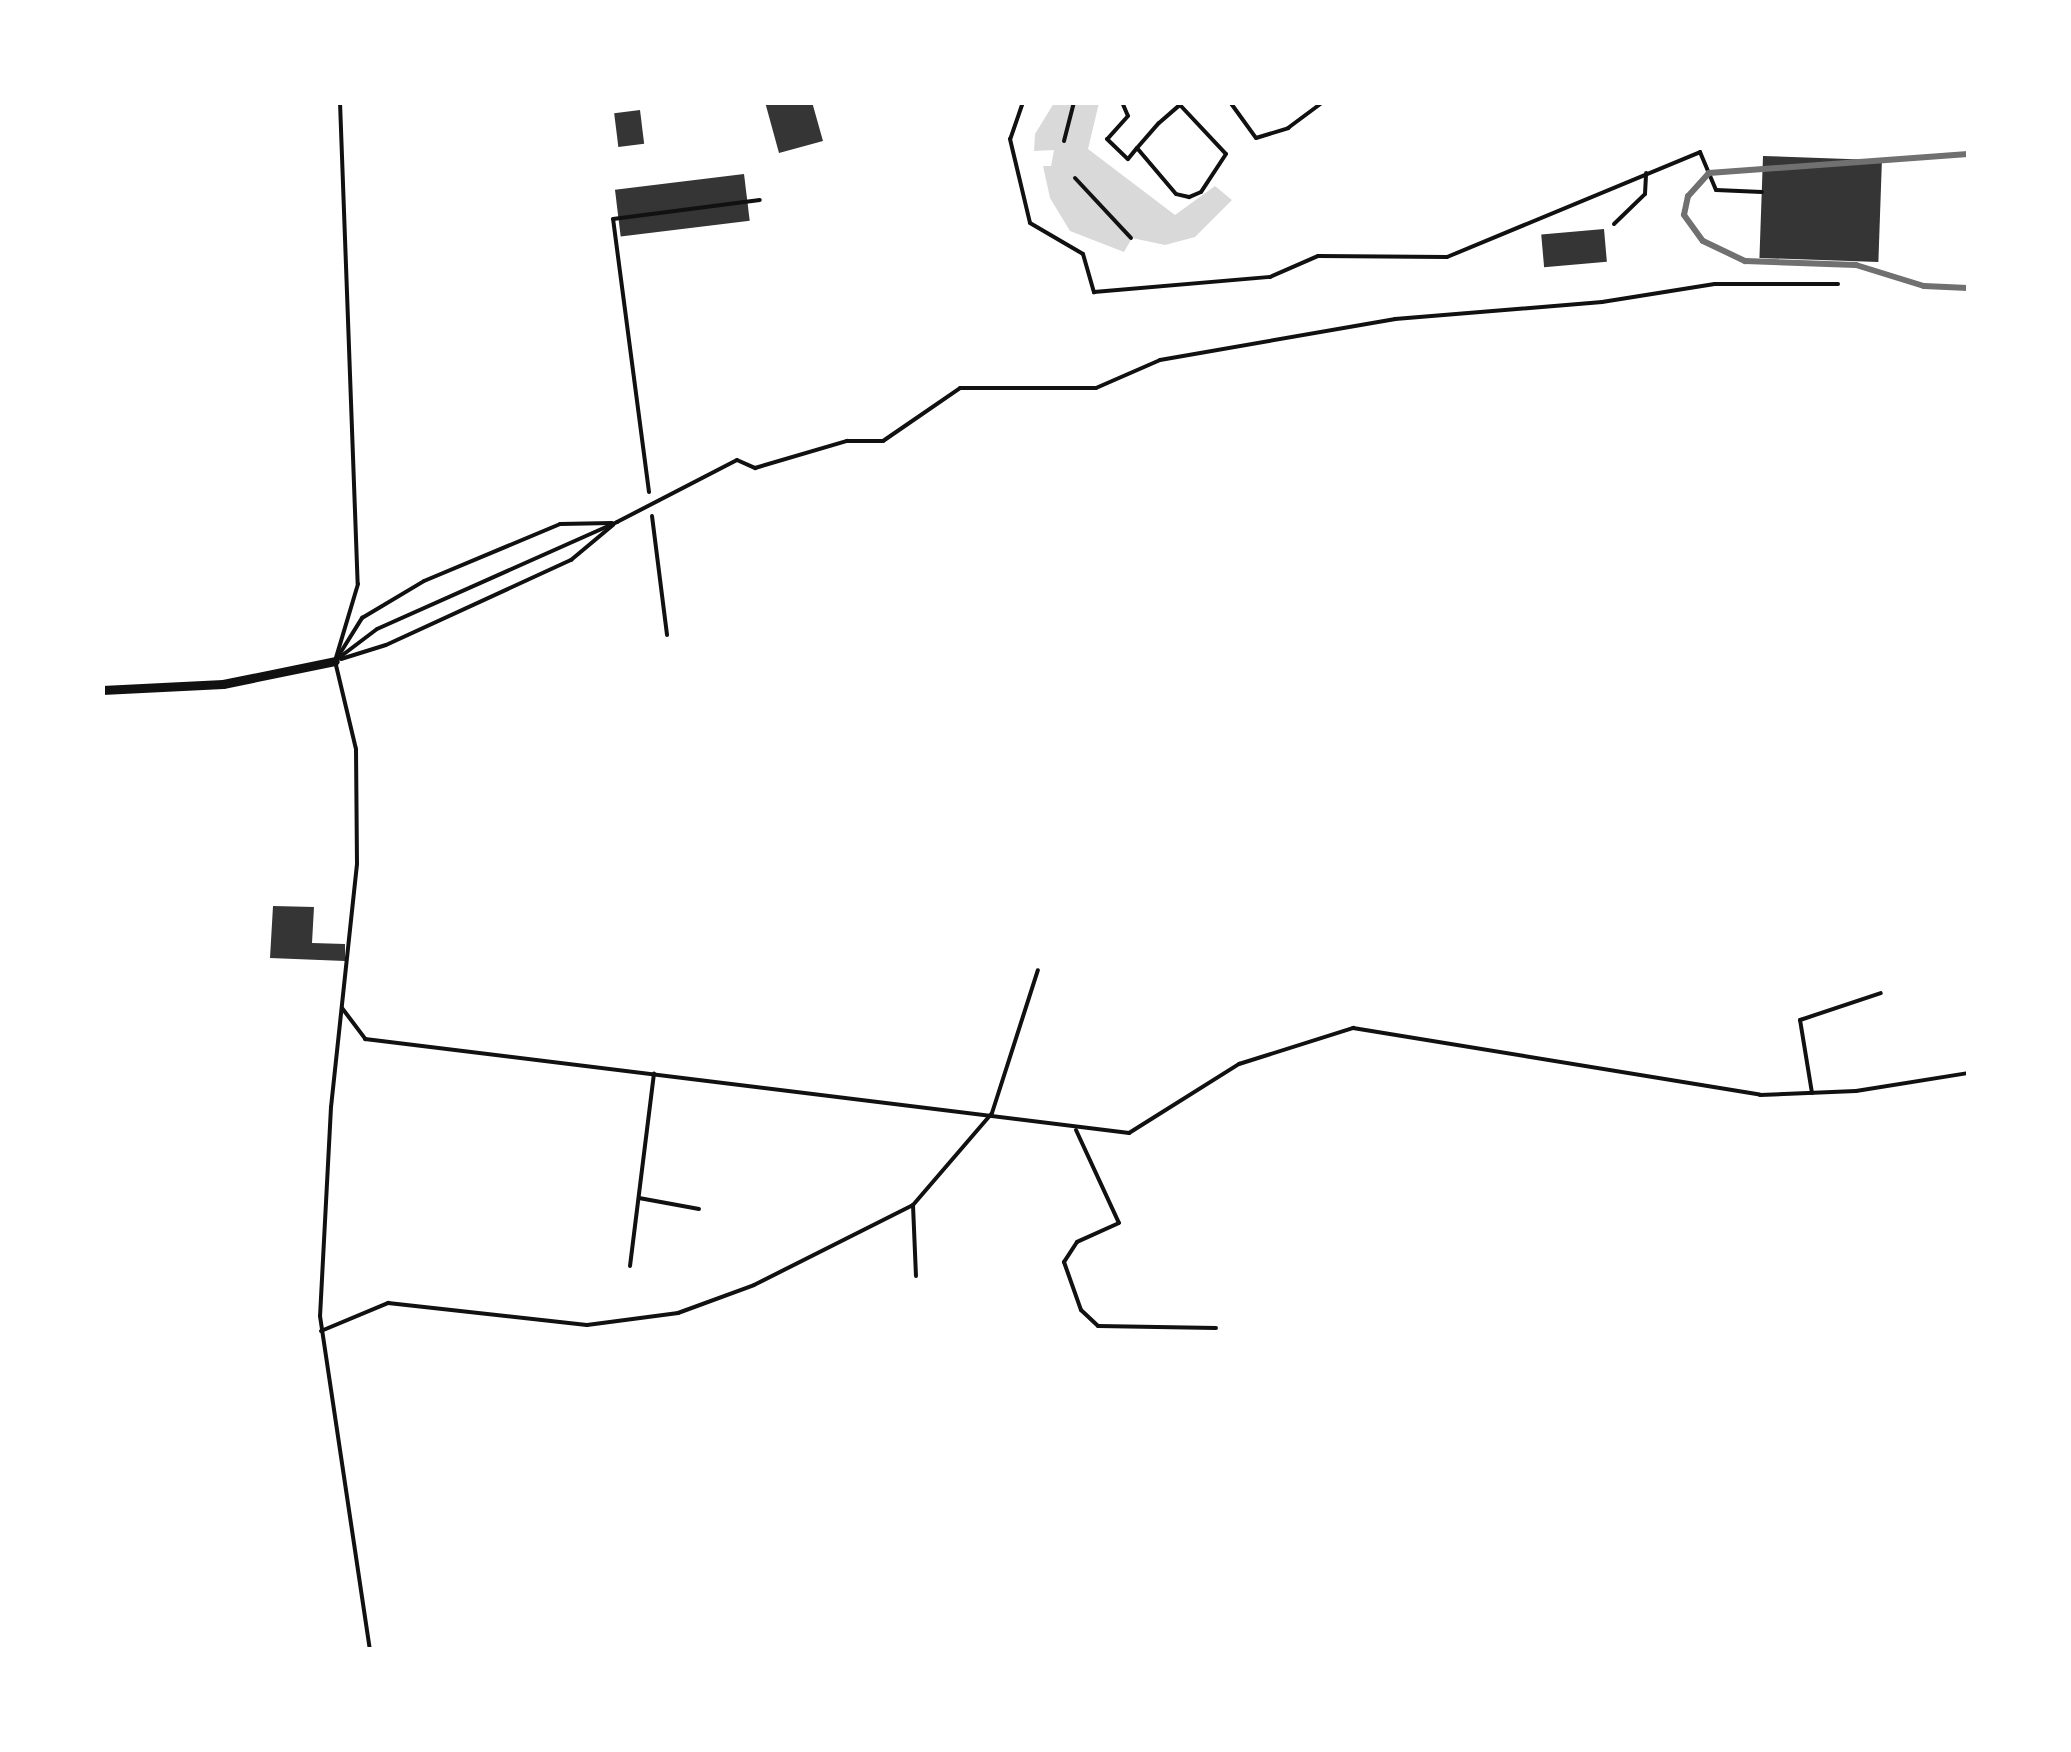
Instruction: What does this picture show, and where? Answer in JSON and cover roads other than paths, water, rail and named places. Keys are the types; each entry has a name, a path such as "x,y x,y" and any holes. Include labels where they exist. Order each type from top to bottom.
{"street":[{"path":"102,690 223,684 336,661"}],"lane":[{"path":"340,102 358,584 336,661 356,748 357,864 342,1008 321,1331 348,1468 370,1650"},
{"path":"336,661 393,621 617,522 737,460 755,468 847,441 897,436 960,388 1096,388 1160,360 1395,319 1602,302 1715,284 1838,284"},
{"path":"336,661 386,646 571,560 617,522"},
{"path":"336,661 362,618 424,581 560,524 617,522"},
{"path":"321,1331 388,1303 587,1325 678,1313 754,1285 913,1205 992,1113 1038,970"},
{"path":"1812,1092 1800,1020 1881,993"},
{"path":"342,1008 364,1039 992,1113 1129,1133 1238,1064 1353,1028 1760,1095 1968,1074"},
{"path":"630,1266 654,1073"},
{"path":"1075,1128 1119,1223 1077,1242 1064,1262 1080,1310 1098,1326 1216,1328"},
{"path":"639,1198 699,1209"},
{"path":"913,1205 916,1276"}],"railway":[{"path":"1968,154 1709,173 1688,196 1684,215 1703,241 1745,261 1856,265 1924,286 1968,288"}]}
